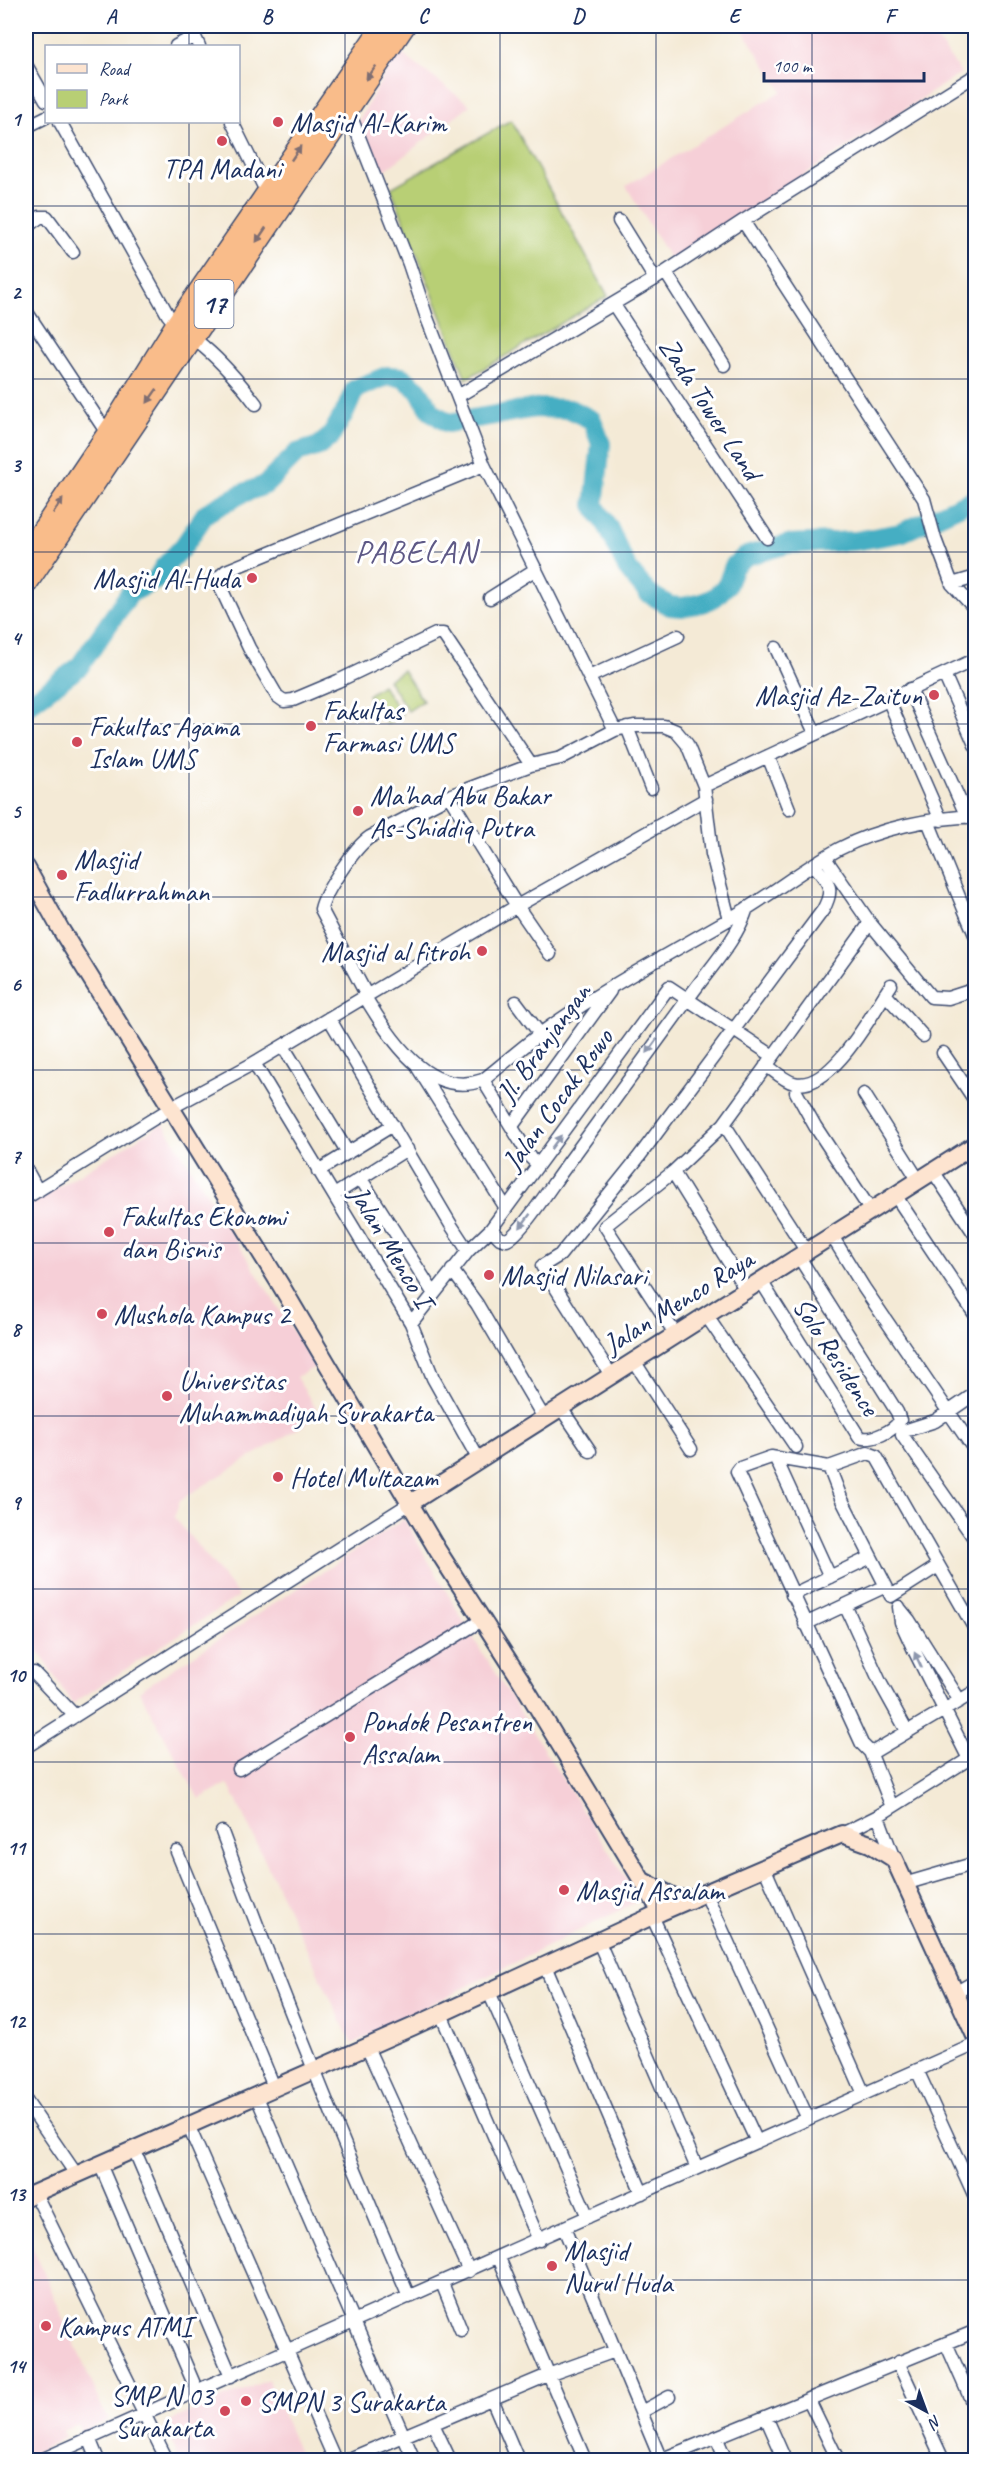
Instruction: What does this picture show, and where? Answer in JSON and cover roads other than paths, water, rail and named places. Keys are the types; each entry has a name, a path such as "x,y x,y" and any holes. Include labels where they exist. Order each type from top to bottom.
{"highway":[{"name":"17","path":"26,555 116,429 344,98 383,26"},
{"name":"17","path":"184,331 268,195 344,98 405,26"},
{"name":"17","path":"26,584 116,429"}],"street":[{"path":"178,45 195,36"},
{"path":"26,65 45,98"},
{"path":"460,402 975,75"},
{"path":"344,98 484,465 589,677 621,729 651,788"},
{"path":"26,127 45,118"},
{"path":"61,123 184,331 223,364 256,404"},
{"path":"232,123 268,195"},
{"path":"26,227 40,217 47,217 73,252"},
{"path":"619,221 724,365"},
{"path":"743,221 924,499 935,539 952,584 975,610"},
{"name":"Zada Tower Land","path":"614,304 767,538"},
{"path":"26,311 116,429"},
{"path":"484,465 226,571 219,578 219,584 249,648 277,696 284,701 293,700 338,681 436,634 444,634 531,765"},
{"path":"490,598 536,569"},
{"path":"952,584 975,577"},
{"path":"589,677 678,636"},
{"path":"776,648 815,733"},
{"path":"704,786 975,659"},
{"path":"944,674 975,747"},
{"path":"414,1062 433,1076 451,1083 466,1084 483,1080 540,1034 614,985 729,919 825,858 871,836 934,821 971,817 910,689"},
{"path":"888,699 934,821 970,907 975,937"},
{"path":"506,1208 414,1062 385,1028 323,916 323,903 351,856 365,841 449,796 531,765 561,758 621,729 658,725 676,731 687,744 704,786 714,865 729,919"},
{"path":"768,756 789,809"},
{"path":"449,796 517,906 550,954"},
{"path":"26,1198 171,1108 255,1063 517,906 706,800"},
{"path":"825,858 870,923 931,997 948,998 975,989"},
{"path":"611,1376 542,1266 560,1255 638,1158 829,898 828,884 814,865"},
{"path":"26,867 280,1284 409,1504 519,1677 643,1881 757,2142"},
{"path":"411,1323 468,1251 496,1233 509,1239 517,1232 737,930 747,908"},
{"path":"676,1335 605,1226 673,1172 724,1124 870,923"},
{"name":"Jl. Branjangan","path":"512,1126 614,985"},
{"name":"Jalan Cocak Rowo","path":"496,1233 506,1208 669,987 687,999"},
{"path":"687,999 733,1030 793,1083 806,1083 829,1071 846,1053 888,989 923,1036"},
{"path":"516,1002 540,1034"},
{"path":"329,1018 468,1251"},
{"path":"283,1046 348,1153"},
{"path":"943,1053 975,1101"},
{"name":"Jalan Menco I","path":"255,1063 411,1323 433,1378 479,1460"},
{"path":"483,1080 530,1157 538,1165"},
{"path":"599,1084 616,1096"},
{"path":"796,1092 814,1126 871,1211"},
{"path":"864,1094 919,1181"},
{"path":"724,1124 803,1254"},
{"path":"318,1171 393,1125"},
{"name":"Jalan Menco Raya","path":"409,1504 974,1147"},
{"path":"334,1195 407,1149"},
{"path":"26,1169 38,1191"},
{"path":"673,1172 746,1290"},
{"path":"933,1172 975,1236"},
{"path":"361,1179 434,1294"},
{"path":"896,1195 975,1316"},
{"path":"832,1236 864,1288 975,1452"},
{"name":"Solo Residence","path":"761,1281 859,1437 871,1438 898,1424 900,1420 897,1412 803,1254"},
{"path":"452,1270 477,1304 544,1418"},
{"path":"706,1315 796,1447"},
{"path":"634,1361 691,1449"},
{"path":"975,1393 950,1413 935,1421 904,1431 902,1435 975,1541"},
{"path":"561,1408 590,1451"},
{"path":"892,1807 870,1752 862,1744 737,1472 740,1468 768,1457 829,1467 872,1453 975,1631"},
{"path":"776,1459 830,1577"},
{"path":"829,1467 889,1591 960,1701"},
{"path":"26,1747 409,1504"},
{"path":"792,1595 871,1557"},
{"path":"806,1624 845,1605 889,1591 938,1566"},
{"path":"845,1605 881,1683 907,1731"},
{"path":"167,2460 146,2414 30,2195 441,2014 598,1940 842,1834 878,1816 972,1757 943,1711 901,1623 898,1607"},
{"path":"239,1769 482,1620"},
{"path":"34,1673 75,1716"},
{"path":"870,1752 975,1691"},
{"path":"878,1816 904,1884 975,2038"},
{"path":"222,1832 263,1943 291,2007 313,2071 409,2297"},
{"path":"842,1834 870,1844 894,1859"},
{"path":"177,1852 274,2087"},
{"path":"904,1884 975,1863"},
{"path":"764,1867 864,2094"},
{"path":"643,1881 674,1897 699,1897"},
{"path":"699,1897 808,2119"},
{"path":"598,1940 698,2168"},
{"path":"545,1966 642,2193"},
{"path":"955,1993 975,1981"},
{"path":"489,1992 588,2217"},
{"path":"441,2014 539,2240"},
{"path":"41,2460 470,2271 975,2044"},
{"path":"367,2047 470,2271"},
{"path":"917,2070 971,2177 975,2199"},
{"path":"256,2095 414,2460"},
{"path":"26,2101 76,2174"},
{"path":"188,2125 335,2460"},
{"path":"134,2149 231,2376"},
{"path":"100,2164 197,2391"},
{"path":"564,2228 661,2460 975,2331"},
{"path":"499,2258 585,2460"},
{"path":"442,2283 461,2330"},
{"path":"946,2343 975,2411"},
{"path":"347,2460 549,2375 615,2351"},
{"path":"898,2362 943,2460"},
{"path":"641,2412 669,2397"},
{"path":"492,2399 518,2460"},
{"path":"809,2400 838,2460"},
{"path":"766,2417 785,2460"},
{"path":"433,2424 450,2460"},
{"path":"716,2437 726,2460"},
{"path":"89,2438 98,2460"}],"waterway":[{"path":"26,706 79,667 130,593 156,580 163,568 183,547 206,513 241,494 265,485 297,453 319,446 331,436 355,389 387,376 402,377 418,390 432,412 448,423 536,408 570,409 592,420 601,444 594,505 608,527 627,568 648,593 670,606 682,607 702,603 715,597 727,585 734,566 746,556 788,544 855,541 901,533 976,498"}],"place":[{"name":"Masjid Al-Karim","path":"278,122"},
{"name":"TPA Madani","path":"222,141"},
{"name":"Masjid Al-Huda","path":"252,578"},
{"name":"Masjid Az-Zaitun","path":"934,695"},
{"name":"Fakultas Farmasi UMS","path":"311,726"},
{"name":"Fakultas Agama Islam UMS","path":"77,742"},
{"name":"Ma'had Abu Bakar As-Shiddiq Putra","path":"358,811"},
{"name":"Masjid Fadlurrahman","path":"62,875"},
{"name":"Masjid al fitroh","path":"482,951"},
{"name":"Fakultas Ekonomi dan Bisnis","path":"109,1232"},
{"name":"Masjid Nilasari","path":"489,1275"},
{"name":"Mushola Kampus 2","path":"102,1314"},
{"name":"Universitas Muhammadiyah Surakarta","path":"167,1396"},
{"name":"Hotel Multazam","path":"278,1477"},
{"name":"Pondok Pesantren Assalam","path":"350,1737"},
{"name":"Masjid Assalam","path":"564,1890"},
{"name":"Masjid Nurul Huda","path":"552,2266"},
{"name":"Kampus ATMI","path":"46,2326"},
{"name":"SMPN 3 Surakarta","path":"246,2401"},
{"name":"SMP N 03 Surakarta","path":"225,2411"}],"district":[{"name":"PABELAN","path":"416,551"}]}
